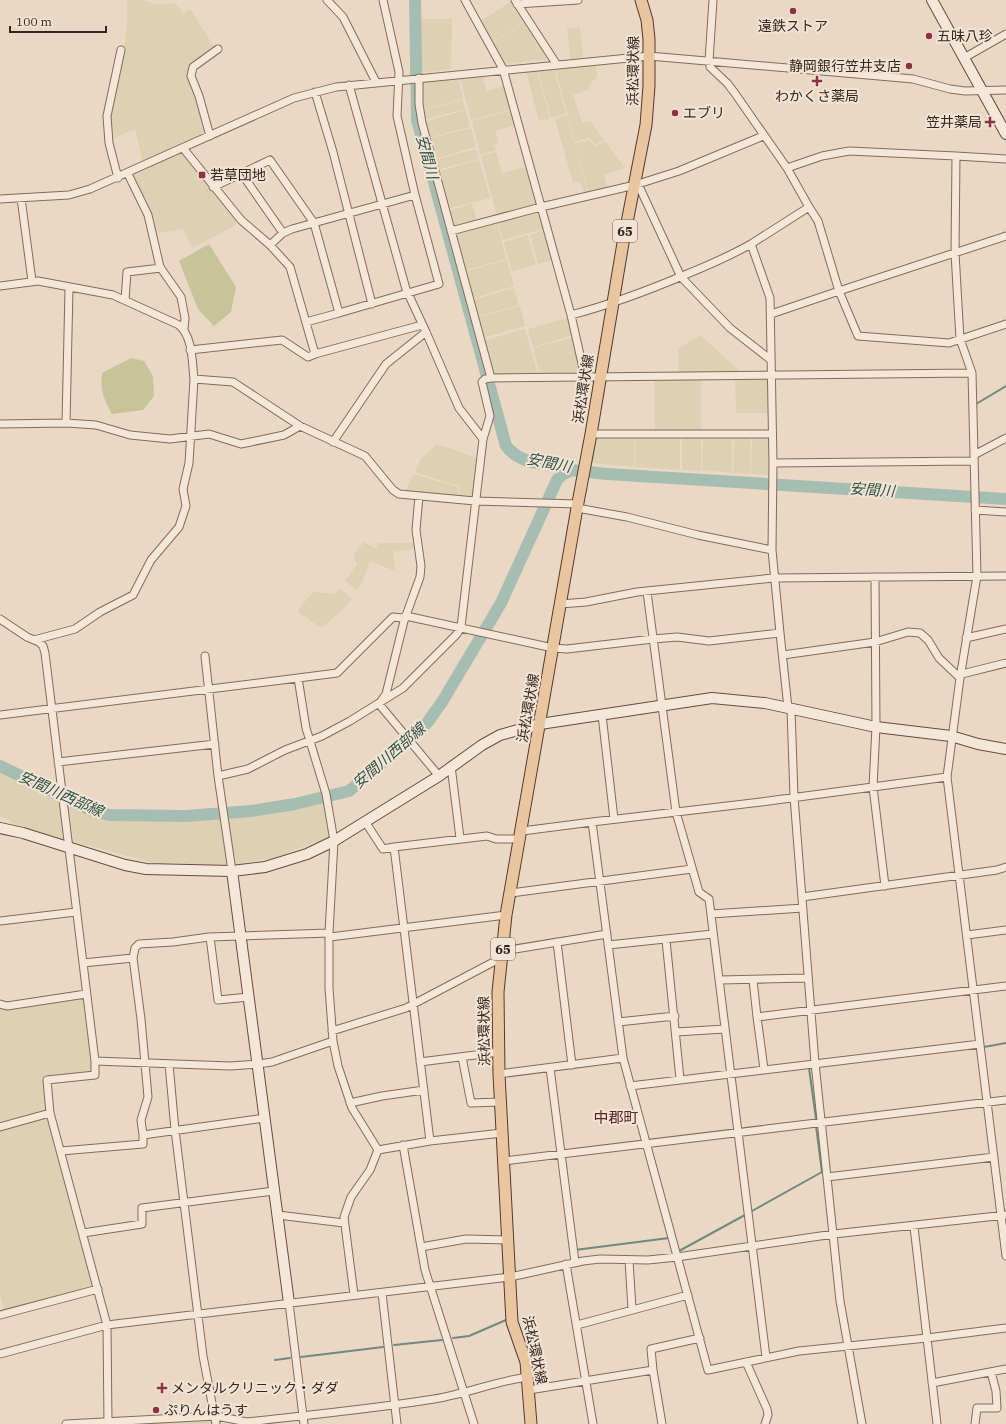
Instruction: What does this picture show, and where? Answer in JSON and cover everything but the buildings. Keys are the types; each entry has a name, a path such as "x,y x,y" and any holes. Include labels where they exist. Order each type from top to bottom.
{"main road":[{"name":"浜松環状線","path":"531,1424 526,1362 513,1326 497,1014 506,914 511,893 577,506 592,434 600,377 646,125 649,86 649,56 647,20 641,0"}],"street":[{"path":"327,0 343,17 376,82"},
{"path":"306,322 439,284 396,116 400,79 383,0"},
{"path":"465,0 503,70 571,315 585,377"},
{"path":"516,2 578,0"},
{"path":"713,0 709,61 710,67 727,82 763,136 787,168 818,221 839,291 858,336 949,343 1006,324"},
{"path":"932,0 1006,134"},
{"path":"516,2 557,65"},
{"path":"964,58 1006,34"},
{"path":"210,136 199,96 191,76 193,67 218,49"},
{"path":"118,178 109,143 107,116 121,50"},
{"path":"0,199 69,195 90,189 128,174 294,98 349,85 400,79 649,56 913,79 950,89 982,91 1006,90"},
{"path":"417,78 422,123 489,378"},
{"path":"349,85 408,293 459,408 483,439"},
{"path":"315,92 349,213 372,304"},
{"path":"451,232 541,207 636,185 679,171 763,136"},
{"path":"183,148 241,220 270,245 290,267 315,354"},
{"path":"787,168 822,156 849,151 1006,159"},
{"path":"956,156 955,253 960,340 972,373 977,576 951,736 947,777 968,935 973,990 994,1157 1003,1216 1006,1256"},
{"path":"213,187 270,160 314,223 339,312"},
{"path":"34,640 75,629 100,612 133,595 151,560 174,534 185,511 183,489 188,470 194,379 190,350 184,329 185,318 181,297 161,268 153,242 148,215 128,174"},
{"path":"242,174 283,233"},
{"path":"636,185 681,277 730,328 771,360"},
{"path":"270,245 283,233 415,195"},
{"path":"21,198 32,281"},
{"path":"571,315 613,304 732,255 809,207"},
{"path":"771,314 1006,236"},
{"path":"751,244 770,298 773,463 773,578 790,708 794,797 807,978 821,1121 840,1301 847,1347 862,1424"},
{"path":"125,300 127,272 161,268"},
{"path":"0,286 32,281 113,295 179,325 184,329"},
{"path":"66,423 69,288"},
{"path":"190,350 282,340 308,357 422,325"},
{"path":"333,442 386,364 426,332"},
{"path":"218,776 248,769 286,750 310,741 344,725 402,688 457,634 461,627 483,439 490,416 482,382 489,378 972,373"},
{"path":"194,379 233,382 300,426 365,456 396,492 475,502 546,503 577,506 627,516 698,535 772,550"},
{"path":"0,424 66,423 96,426 149,438 170,439 215,435 241,444 284,435 300,426"},
{"path":"592,434 772,434"},
{"path":"773,463 974,458 1006,438"},
{"path":"379,704 386,694 406,616 420,577 421,566 416,530 419,496"},
{"path":"975,510 1006,512"},
{"path":"560,604 586,602 647,592 773,578 1006,576"},
{"path":"875,577 876,727 874,787 885,886"},
{"path":"647,592 676,812 699,892 709,899 766,1357"},
{"path":"0,715 337,673 394,617 402,618 406,616 553,648 568,649 653,639 677,638 709,641 780,633"},
{"path":"0,619 43,646 45,653 95,1061 95,1075 47,1080 50,1113 107,1325 108,1423"},
{"path":"966,638 1006,630"},
{"path":"783,655 875,642 908,632 920,633 928,640 939,658 961,676"},
{"path":"205,656 218,776 242,936 304,1424"},
{"path":"961,676 1006,663"},
{"path":"298,678 302,712 326,794 334,841 329,935 329,988 333,1041 338,1066 350,1103 378,1150"},
{"path":"0,828 23,833 125,865 146,869 168,871 232,871 282,862 307,854 366,823 439,776 482,744 500,735 540,724 712,698 738,699 790,708 876,727 951,736 978,744 1006,749"},
{"path":"379,704 439,776"},
{"path":"602,715 614,819"},
{"path":"58,762 215,744"},
{"path":"451,766 460,838"},
{"path":"366,823 383,850 394,847 460,838 487,836 496,839 592,822 947,777"},
{"path":"592,822 623,1058 645,1144 708,1370 800,1351 847,1347 1006,1328"},
{"path":"394,847 430,1141"},
{"path":"802,897 864,887 885,886 960,876 997,870 1006,867"},
{"path":"511,893 692,870"},
{"path":"711,914 803,908"},
{"path":"0,921 76,912"},
{"path":"61,1151 143,1144 141,1120 148,1097 141,1019 133,958 135,948 139,944 210,937 329,935 506,914"},
{"path":"968,935 1006,930"},
{"path":"332,1031 406,1008 502,955 557,942 607,934"},
{"path":"608,945 713,934"},
{"path":"210,937 218,1000 250,997"},
{"path":"666,940 680,1079"},
{"path":"557,942 572,1065"},
{"path":"83,963 133,958"},
{"path":"720,980 807,978"},
{"path":"753,980 764,1069"},
{"path":"757,1017 1006,986"},
{"path":"0,1004 7,1006 86,994"},
{"path":"618,1022 674,1016"},
{"path":"676,1032 725,1029"},
{"path":"95,1061 230,1066 258,1064 272,1062 333,1041"},
{"path":"630,1086 980,1044"},
{"path":"420,1062 498,1052"},
{"path":"462,1057 471,1103 501,1102"},
{"path":"499,1074 623,1058"},
{"path":"169,1064 175,1130 198,1315 207,1381 216,1420"},
{"path":"550,1068 575,1262"},
{"path":"350,1103 382,1096 424,1090"},
{"path":"504,1161 821,1121 1006,1100"},
{"path":"0,1127 50,1113"},
{"path":"143,1135 265,1118"},
{"path":"378,1150 403,1144 502,1133"},
{"path":"403,1144 429,1286 465,1392 474,1424"},
{"path":"354,1295 344,1216 351,1197 370,1170 378,1150"},
{"path":"827,1177 994,1157"},
{"path":"83,1233 142,1224 142,1208 274,1191"},
{"path":"278,1215 344,1223"},
{"path":"0,1354 107,1325 510,1277 575,1262 600,1259 629,1260 677,1257 834,1234 914,1227 1003,1216"},
{"path":"914,1227 937,1424"},
{"path":"421,1247 466,1239 508,1240"},
{"path":"629,1260 632,1310"},
{"path":"566,1264 593,1424"},
{"path":"1,1313 98,1289"},
{"path":"382,1293 397,1424"},
{"path":"577,1325 688,1295"},
{"path":"662,1424 651,1349 700,1338"},
{"path":"746,1362 767,1409 768,1415 765,1424"},
{"path":"932,1383 1006,1369"},
{"path":"529,1390 653,1370"},
{"path":"975,1424 977,1408 998,1408 996,1391 991,1372"},
{"path":"66,1424 216,1420 247,1422 435,1399 498,1382 528,1377"}],"shaded area":[{"path":"127,0 142,0 156,4 174,3 184,13 190,9 215,48 192,65 194,90 207,132 143,162 135,129 112,139 110,124 127,29"},
{"path":"512,1 525,21 491,43 479,22"},
{"path":"420,19 452,19 451,69 418,73"},
{"path":"525,22 548,59 504,64 492,43"},
{"path":"580,27 583,58 571,60 567,28"},
{"path":"596,64 597,77 590,84 588,90 573,95 582,123 590,121 604,140 596,145 589,138 575,141 555,68"},
{"path":"554,69 566,114 551,118 538,70"},
{"path":"537,70 550,119 539,121 526,71"},
{"path":"482,75 487,91 506,85 512,109 471,120 460,78"},
{"path":"458,78 463,99 421,110 421,83 423,81"},
{"path":"463,100 465,109 423,120 421,111"},
{"path":"466,110 470,127 427,138 424,122"},
{"path":"512,110 516,125 495,131 499,143 494,145 496,150 480,155 472,121"},
{"path":"567,115 588,193 584,194 580,181 573,183 555,119"},
{"path":"471,128 476,147 433,159 428,139"},
{"path":"589,140 595,147 605,141 625,168 604,174 608,189 589,194 575,143"},
{"path":"476,149 479,159 436,170 434,160"},
{"path":"496,152 502,173 528,166 538,205 497,216 481,156"},
{"path":"182,153 236,220 236,225 192,248 183,229 154,234 149,209 133,174"},
{"path":"479,160 490,198 447,209 437,172"},
{"path":"472,204 477,222 453,229 447,211"},
{"path":"539,210 544,229 503,240 498,221"},
{"path":"497,222 506,259 463,271 453,234"},
{"path":"545,230 553,260 538,264 530,235"},
{"path":"528,235 536,265 512,271 504,242"},
{"path":"209,244 236,287 231,312 214,326 198,309 179,261"},
{"path":"507,260 514,286 471,299 464,272"},
{"path":"514,288 519,305 476,317 472,300"},
{"path":"520,306 525,326 482,338 476,318"},
{"path":"567,318 569,319 573,335 533,347 528,329"},
{"path":"525,329 538,375 492,376 483,341"},
{"path":"700,335 742,373 679,373 678,349"},
{"path":"574,337 583,375 540,375 533,348"},
{"path":"131,358 144,361 153,376 154,396 143,410 112,414 103,395 102,373"},
{"path":"701,378 701,432 655,432 654,379"},
{"path":"735,378 769,378 769,413 736,413"},
{"path":"634,437 634,467 591,463 594,438"},
{"path":"635,437 680,437 680,470 635,467"},
{"path":"682,437 701,437 701,471 682,470"},
{"path":"703,437 732,437 732,473 702,470"},
{"path":"734,437 750,437 750,474 733,473"},
{"path":"752,437 769,437 769,475 751,474"},
{"path":"437,444 477,458 473,497 460,498 459,486 417,473 416,470 421,459"},
{"path":"413,474 458,487 459,497 405,492"},
{"path":"364,542 376,549 378,543 414,543 416,548 393,552 395,571 370,561 357,590 345,581 357,564 353,555"},
{"path":"339,588 352,598 343,610 321,628 297,611 313,592 335,594"},
{"path":"0,773 61,802 65,835 63,839 12,824 10,820 0,816"},
{"path":"324,804 331,836 277,857 225,866 150,862 72,841 67,806 91,815 115,821 175,822 261,815"},
{"path":"83,997 92,1072 44,1076 47,1110 0,1123 0,1004"},
{"path":"47,1117 96,1287 4,1310 0,1294 0,1130"},
{"path":"212,1420 213,1424 120,1424"}],"waterway":[{"name":"安間川","path":"415,0 417,120 506,446 512,452 526,460 542,464 568,467 571,470 607,474 1006,499"},
{"path":"976,404 1006,386"},
{"name":"安間川西部線","path":"0,766 93,811 110,815 186,816 251,811 295,804 349,791 427,723 442,702 501,603 557,480 571,470"},
{"path":"984,1047 1006,1043"},
{"path":"809,1068 816,1119"},
{"path":"752,1211 822,1172 816,1126"},
{"path":"679,1251 745,1215"},
{"path":"575,1250 669,1238"},
{"path":"453,1338 469,1336 506,1320"},
{"path":"394,1345 442,1340"},
{"path":"301,1357 383,1347"},
{"path":"275,1360 290,1358"}],"place":[{"name":"遠鉄ストア","path":"793,11"},
{"name":"五味八珍","path":"929,36"},
{"name":"静岡銀行笠井支店","path":"909,66"},
{"name":"わかくさ薬局","path":"817,81"},
{"name":"エブリ","path":"675,113"},
{"name":"笠井薬局","path":"990,122"},
{"name":"若草団地","path":"202,175"},
{"name":"メンタルクリニック・ダダ","path":"162,1388"},
{"name":"ぷりんはうす","path":"156,1410"}],"district":[{"name":"中郡町","path":"616,1118"}]}
